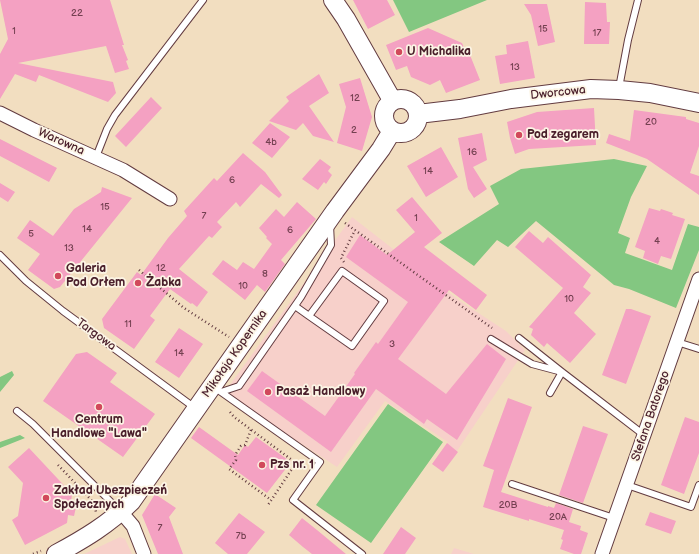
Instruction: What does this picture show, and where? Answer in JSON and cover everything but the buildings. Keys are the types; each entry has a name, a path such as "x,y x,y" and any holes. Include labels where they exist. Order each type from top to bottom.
{"street":[{"path":"333,0 346,19 392,100"},
{"name":"Dworcowa","path":"418,114 460,109 550,93 591,89 650,93 699,103"},
{"path":"407,99 415,106 418,114 417,123 411,130 402,133 392,131 386,125 384,114 388,104 392,100 407,99"},
{"name":"Warowna","path":"0,113 123,170 170,199"},
{"name":"Mikołaja Kopernika","path":"50,551 99,530 121,512 141,489 197,409 217,389 336,220 392,131"},
{"name":"Stefana Batorego","path":"602,554 699,279"},
{"path":"121,512 133,526 144,554"}],"lane":[{"path":"96,157 107,129 115,115 203,0"},
{"path":"619,90 628,40 638,0"},
{"path":"217,389 240,386 301,297 331,245 336,220"},
{"name":"Targowa","path":"0,255 26,281 63,311 197,409"},
{"path":"295,306 309,316 352,346 384,301 342,271 309,316"},
{"path":"519,338 644,435"},
{"path":"491,339 532,364 562,372"},
{"path":"677,342 699,349"},
{"path":"550,393 562,372"},
{"path":"217,389 320,462 292,500 362,554"},
{"path":"16,411 33,424 121,512"},
{"path":"512,484 615,518"},
{"path":"627,485 691,507 699,485"}],"path":[{"path":"336,220 355,230 498,332"},
{"path":"346,265 341,258 355,230"},
{"path":"139,270 184,308 234,340"},
{"path":"229,411 234,417 296,463 268,505"},
{"path":"251,430 245,446 241,446 235,455 236,460 229,469 271,500"},
{"path":"55,463 94,502 96,512 93,518"},
{"path":"33,554 50,551"}],"shaded area":[{"path":"352,217 460,301 506,331 525,350 457,451 447,444 448,442 385,401 337,467 224,393"},
{"path":"120,537 125,539 132,554 84,554"},
{"path":"454,548 474,554 451,554"}],"green space":[{"path":"393,0 487,0 409,32"},
{"path":"614,159 647,166 631,197 618,233 630,238 625,253 672,270 688,224 699,227 699,250 676,308 629,289 614,285 536,221 508,247 497,240 474,266 439,242 499,204 490,186 521,169"},
{"path":"12,371 14,375 0,392 0,377"},
{"path":"388,404 443,442 371,543 316,505"},
{"path":"20,435 25,438 0,448 0,442"}],"place":[{"name":"U Michalika","path":"399,52"},
{"name":"Pod zegarem","path":"519,135"},
{"name":"Galeria Pod Orłem","path":"58,276"},
{"name":"Żabka","path":"138,283"},
{"name":"Pasaż Handlowy","path":"268,392"},
{"name":"Centrum Handlowe \"Lawa\"","path":"99,407"},
{"name":"Pzs nr. 1","path":"262,465"},
{"name":"Zakład Ubezpieczeń Społecznych","path":"46,498"}]}
